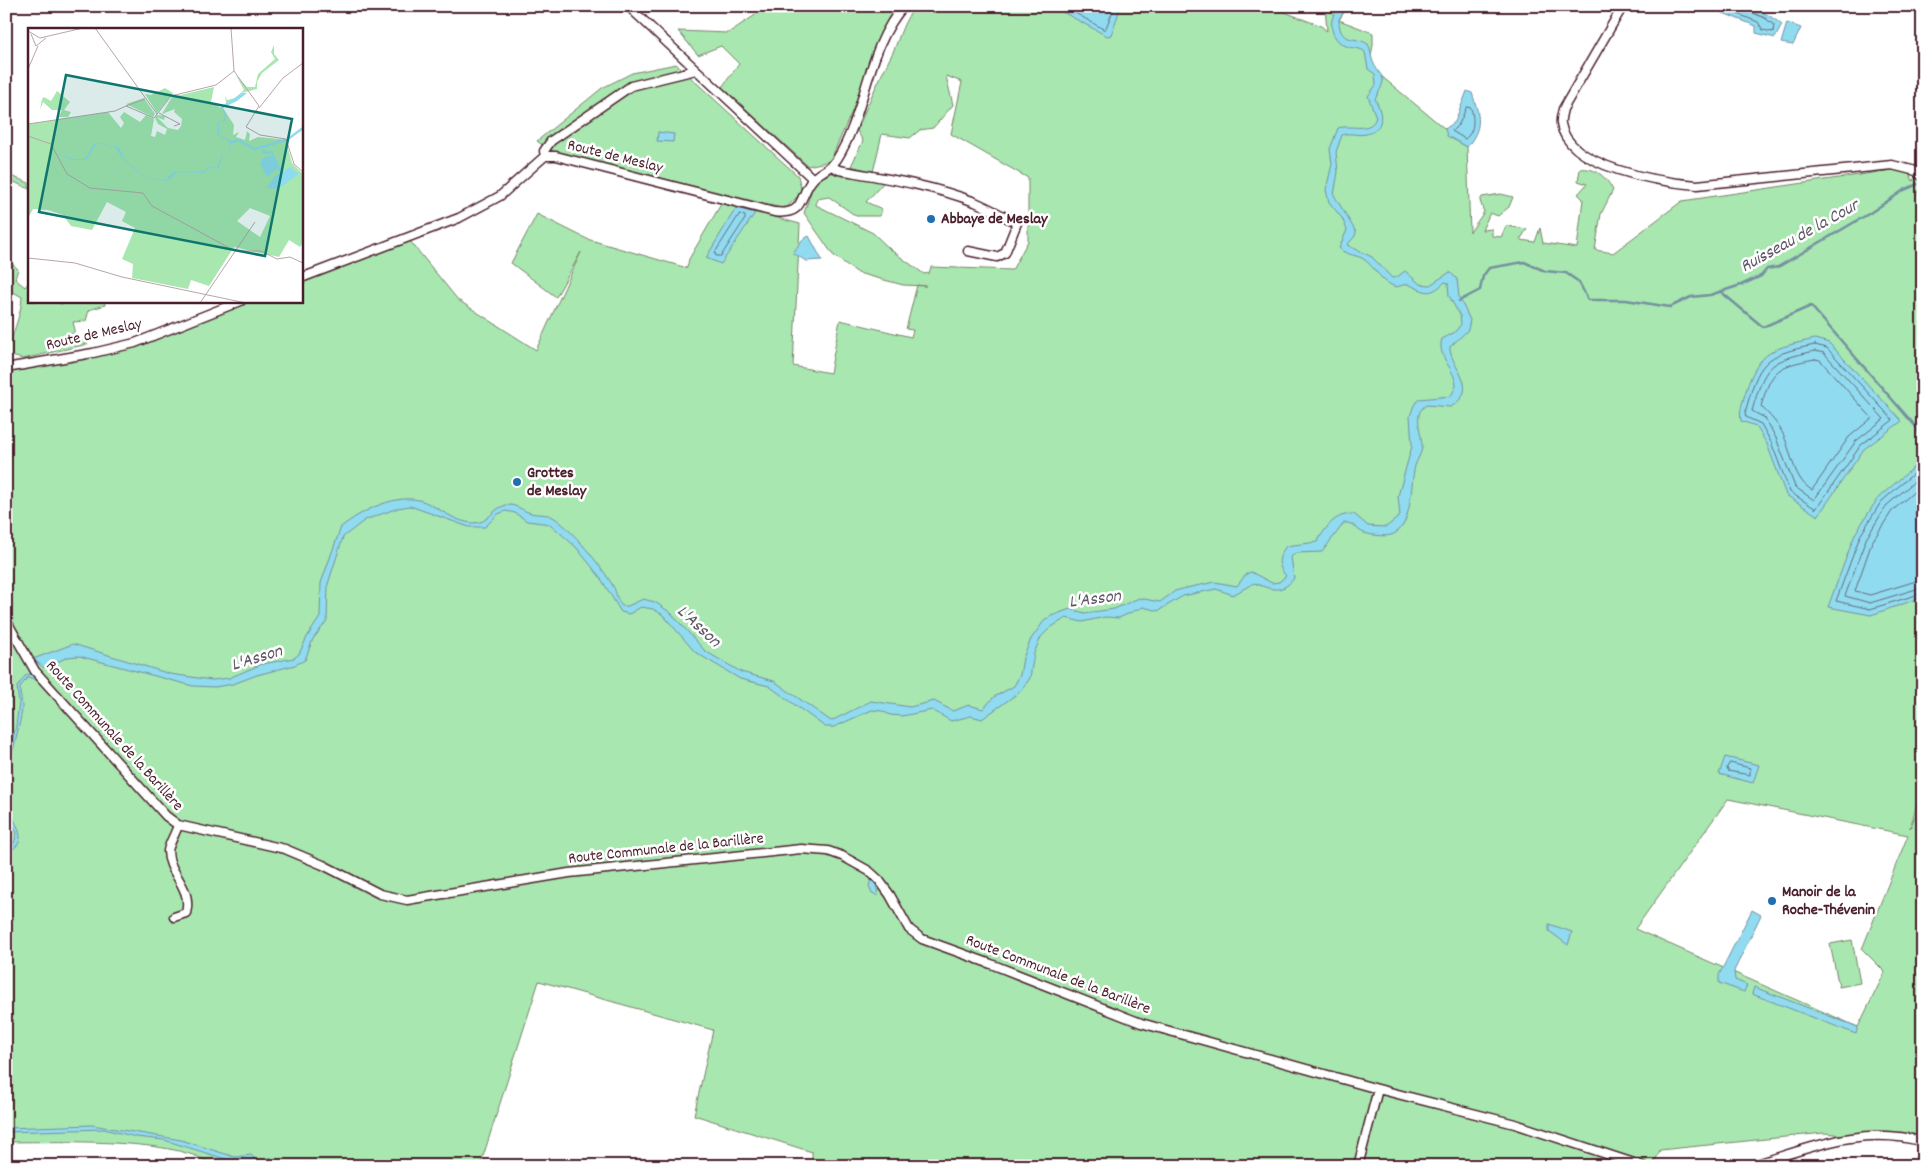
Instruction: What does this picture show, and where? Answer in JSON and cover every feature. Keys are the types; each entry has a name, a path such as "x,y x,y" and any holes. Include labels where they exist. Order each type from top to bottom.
{"street":[{"path":"628,6 813,179 831,166 848,136 886,31 904,6"},
{"path":"1623,6 1562,109 1560,123 1569,141 1599,164 1676,184 1697,186 1892,165 1916,171 1923,177"},
{"path":"545,156 544,152 551,141 631,86 696,70"},
{"name":"Route de Meslay","path":"302,278 460,218 500,196 545,156 556,156 783,213 795,210 801,204 813,179"},
{"path":"831,166 839,170 909,183 948,193 975,202 1017,223 1005,253 997,257 968,251"},
{"name":"Route de Meslay","path":"6,368 93,353 135,343 238,302"},
{"name":"Route Communale de la Barillère","path":"6,620 35,671 166,816 178,825 285,849 323,865 380,894 407,900 569,873 801,849 828,851 857,863 879,880 909,930 922,939 992,964 1141,1023 1378,1089 1515,1124 1642,1166"},
{"path":"174,917 186,913 187,908 182,882 174,873 168,849 178,825"},
{"path":"1358,1166 1378,1089"},
{"path":"1750,1166 1864,1135 1885,1134 1923,1142"}],"green space":[{"path":"769,6 899,6 830,161 808,166 722,87 739,64 721,46 698,55 678,31 728,33"},
{"path":"917,6 1269,6 1321,26 1327,31 1325,6 1348,6 1339,20 1373,33 1369,66 1467,147 1470,232 1484,212 1480,201 1482,197 1501,194 1513,197 1509,207 1498,216 1490,213 1482,230 1492,229 1492,236 1501,237 1506,226 1527,229 1520,240 1535,242 1540,228 1543,243 1577,248 1583,199 1578,194 1587,184 1578,181 1580,169 1596,171 1607,181 1613,190 1601,214 1595,250 1613,253 1682,201 1906,168 1913,181 1919,168 1923,169 1923,187 1917,191 1923,204 1923,783 1910,828 1923,798 1923,1142 1824,1133 1660,1150 1653,1166 812,1166 812,1152 694,1115 713,1030 539,981 480,1166 213,1166 197,1157 174,1150 146,1146 83,1142 6,1142 6,373 118,351 247,302 302,302 302,282 410,241 458,300 536,350 581,252 556,297 511,263 537,214 587,239 687,268 689,259 721,204 800,224 793,366 830,373 840,320 911,337 913,330 906,329 917,286 903,285 858,273 833,255 804,213 815,180 837,171 884,182 866,202 882,209 880,216 856,216 829,197 817,199 816,205 873,233 891,250 924,274 929,273 931,267 1012,270 1028,241 1028,178 951,134 962,82 946,76 953,105 933,128 920,130 910,138 882,134 873,172 851,166 863,141 857,131 865,111 895,48 905,22","holes":["1728,799 1908,835 1862,949 1885,972 1858,1027 1635,929"]},
{"path":"676,64 798,176 802,192 785,209 549,150 537,141 602,88 632,73"},
{"path":"6,174 28,183 28,189 8,179 6,180"},
{"path":"11,263 18,269 15,279 25,287 28,283 28,302 56,302 61,304 66,302 104,302 105,305 89,310 86,321 73,322 75,330 67,343 82,338 88,344 23,359 7,355 20,312 22,297 6,288 6,266"},
{"path":"1852,940 1860,983 1839,987 1830,944"}],"water":[{"path":"1058,6 1121,6 1111,35 1107,36 1057,9"},
{"path":"1340,6 1348,6 1339,19 1342,33 1348,38 1368,44 1372,59 1383,80 1375,99 1381,114 1381,120 1377,129 1366,134 1342,135 1336,152 1338,172 1334,195 1356,232 1347,245 1372,257 1392,278 1405,271 1420,284 1430,285 1450,272 1457,279 1459,297 1470,320 1468,330 1450,347 1452,358 1463,380 1464,393 1451,407 1427,405 1422,408 1419,424 1422,448 1413,474 1407,516 1398,531 1391,535 1378,536 1364,533 1353,525 1344,523 1322,552 1296,553 1291,557 1294,578 1285,587 1280,589 1271,589 1254,583 1233,595 1216,589 1183,596 1158,611 1143,607 1119,618 1105,617 1082,622 1066,618 1050,628 1041,637 1034,653 1030,678 1021,691 982,719 971,716 951,721 932,710 902,716 872,710 834,727 825,727 769,686 740,679 695,652 663,615 653,609 641,607 629,614 621,612 600,577 576,547 550,524 527,521 515,513 506,511 498,514 485,527 469,527 410,506 398,508 365,520 343,537 328,584 327,621 313,639 305,660 295,665 257,675 233,684 215,687 193,686 79,656 68,657 44,668 33,659 73,644 170,674 212,680 229,678 262,664 294,658 299,654 320,617 321,583 341,527 381,504 404,499 415,499 425,502 454,518 473,523 484,521 499,508 509,505 531,513 553,517 577,538 594,559 613,586 622,606 628,606 643,599 655,602 671,613 705,651 741,672 774,681 831,721 871,701 910,707 934,701 953,711 969,705 983,709 994,697 1014,686 1020,675 1023,658 1031,639 1044,621 1051,616 1070,609 1085,613 1114,609 1139,598 1160,602 1175,591 1186,588 1215,582 1237,586 1246,574 1251,572 1272,583 1279,582 1286,576 1279,561 1286,546 1317,542 1328,526 1341,516 1354,514 1368,526 1386,527 1400,516 1398,496 1412,446 1410,416 1414,405 1419,399 1451,396 1456,386 1441,345 1442,339 1455,332 1461,324 1460,316 1449,296 1448,283 1445,282 1431,292 1423,291 1407,284 1396,287 1383,279 1365,260 1339,248 1347,230 1342,218 1329,202 1326,190 1332,164 1330,149 1338,128 1365,127 1370,125 1376,117 1368,96 1376,85 1375,74 1368,69 1365,52 1340,43 1333,33 1333,16"},
{"path":"1705,6 1737,6 1755,9 1782,25 1775,38 1756,33 1756,26"},
{"path":"1787,23 1801,28 1793,45 1781,43"},
{"path":"1467,91 1472,93 1479,121 1476,134 1467,147 1447,136 1445,129 1455,122"},
{"path":"658,132 674,134 673,142 657,141"},
{"path":"736,208 755,213 721,264 706,258"},
{"path":"809,236 822,260 806,261 793,253 802,240"},
{"path":"1815,339 1829,343 1902,421 1864,449 1818,516 1786,495 1767,444 1756,426 1741,421 1741,409 1751,377 1763,358 1779,348"},
{"path":"1923,459 1923,597 1871,615 1828,607 1855,534 1878,498"},
{"path":"29,674 36,676 39,681 28,677 20,687 22,710 7,793 9,809 20,833 20,840 16,847 6,853 6,849 14,843 17,833 6,812 6,765 16,726 19,703 17,687 25,676"},
{"path":"1725,757 1759,765 1753,783 1719,774"},
{"path":"871,880 876,884 878,896 871,892 869,886"},
{"path":"1752,910 1761,915 1734,971 1735,980 1747,985 1744,992 1719,983 1719,975"},
{"path":"1549,924 1572,932 1568,945 1549,931"},
{"path":"1754,987 1858,1027 1856,1034 1752,994"},
{"path":"92,1125 181,1140 235,1157 251,1155 261,1165 270,1157 280,1166 248,1166 164,1140 136,1137 104,1129 6,1132 6,1128"}],"waterway":[{"name":"Ruisseau de la Cour","path":"1459,301 1480,290 1483,276 1489,268 1524,262 1545,271 1566,273 1579,282 1588,300 1626,300 1670,307 1691,297 1710,295 1761,276 1767,269 1778,267 1870,213 1904,190 1918,184"},
{"path":"1720,291 1763,327 1811,306 1917,428 1920,438 1919,448 1923,453"}],"place":[{"name":"Abbaye de Meslay","path":"931,219"},
{"name":"Grottes de Meslay","path":"517,482"},
{"name":"Manoir de la Roche-Thévenin","path":"1772,901"}],"water label":[{"name":"L'Asson","path":"1095,600"},
{"name":"L'Asson","path":"698,627"},
{"name":"L'Asson","path":"257,659"}]}
